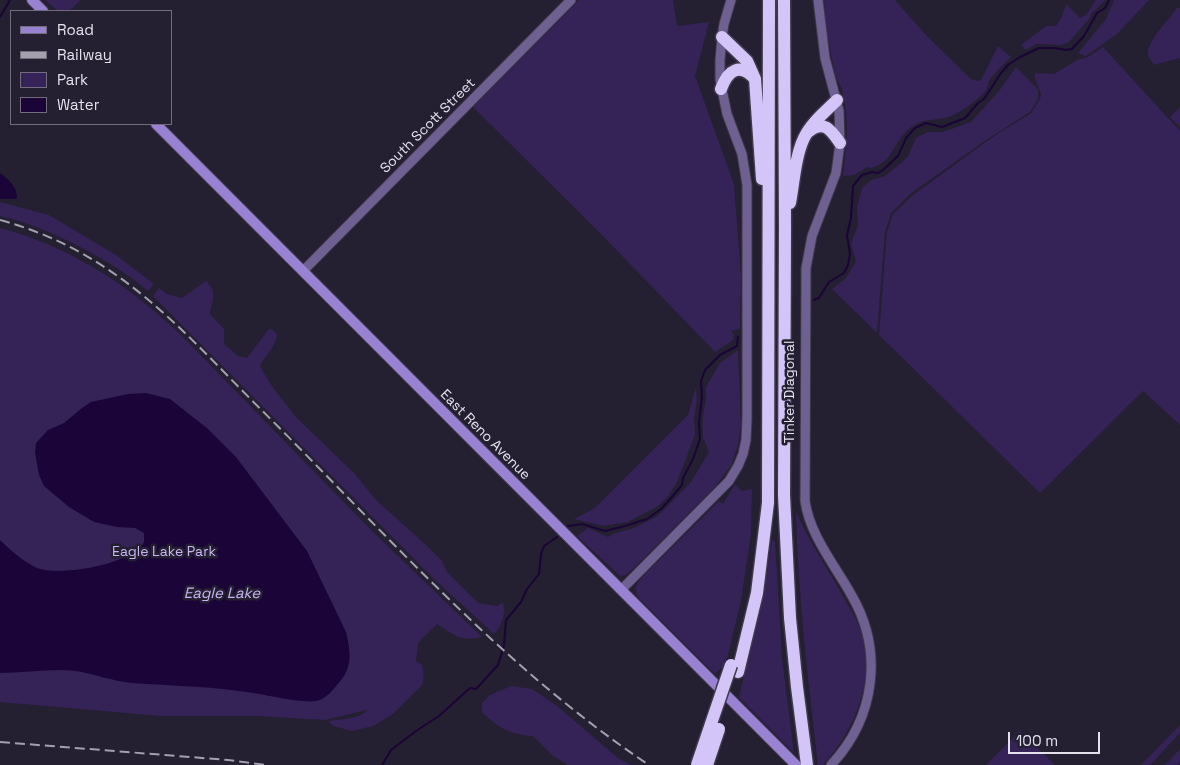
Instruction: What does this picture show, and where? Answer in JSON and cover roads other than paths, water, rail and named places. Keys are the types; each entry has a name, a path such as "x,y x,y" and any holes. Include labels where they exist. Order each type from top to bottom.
{"highway":[{"name":"Tinker Diagonal","path":"707,765 756,593 768,504 769,0"},
{"name":"Tinker Diagonal","path":"784,0 784,495 790,618 807,765"},
{"path":"722,37 747,62 755,79 769,303"},
{"path":"721,89 728,74 735,70 746,71 755,79"},
{"path":"785,227 801,149 814,123 837,100"},
{"path":"808,132 816,126 824,126 831,130 840,143"},
{"path":"697,765 734,668"}],"main road":[{"path":"32,0 42,10"},
{"name":"East Reno Avenue","path":"157,125 796,765"}],"street":[{"name":"South Scott Street","path":"303,271 571,0"},
{"path":"621,590 724,487 738,466 744,447 747,425 747,185 742,154 727,114 721,89 720,60 724,24 731,0"},
{"name":"Tinker Diagonal","path":"818,0 825,58 837,100 840,143 834,179 812,236 806,268 805,501 809,520 817,537 861,614 869,637 872,667 868,701 861,720 848,745 831,765"}],"water":[{"path":"0,173 14,187 17,198 0,199"},
{"name":"Eagle Lake","path":"146,393 170,399 208,429 236,457 307,551 346,632 350,654 346,673 328,695 320,700 287,699 192,686 132,683 67,670 0,673 0,540 17,556 37,568 62,571 95,567 126,557 137,550 144,542 144,533 135,528 117,527 94,522 69,507 44,486 39,475 35,453 36,443 48,430 64,423 91,402 128,394"}],"waterway":[{"path":"0,17 10,0"},
{"path":"814,300 819,298 829,282 844,273 848,265 850,254 847,235 851,218 853,186 862,175 872,172 878,173 883,170 898,156 906,138 915,128 926,123 942,127 965,118 984,99 1008,65 1020,57 1039,48 1072,49 1084,36 1097,13 1105,8 1109,0"},
{"path":"568,526 582,524 605,531 625,526 647,519 661,509 671,498 682,485 683,478 693,459 700,439 701,381 705,370 720,355 737,346 738,337"},
{"path":"382,765 391,750 439,716 470,688 476,689 498,665 504,645 506,620 521,602 527,589 539,574 541,554 544,546 557,537"}],"railway":[{"path":"0,220 34,231 66,245 95,261 149,300 199,347 474,623 558,698 649,765"},
{"path":"0,742 228,760 266,765"}],"park label":[{"name":"Eagle Lake Park","path":"164,552"}]}
